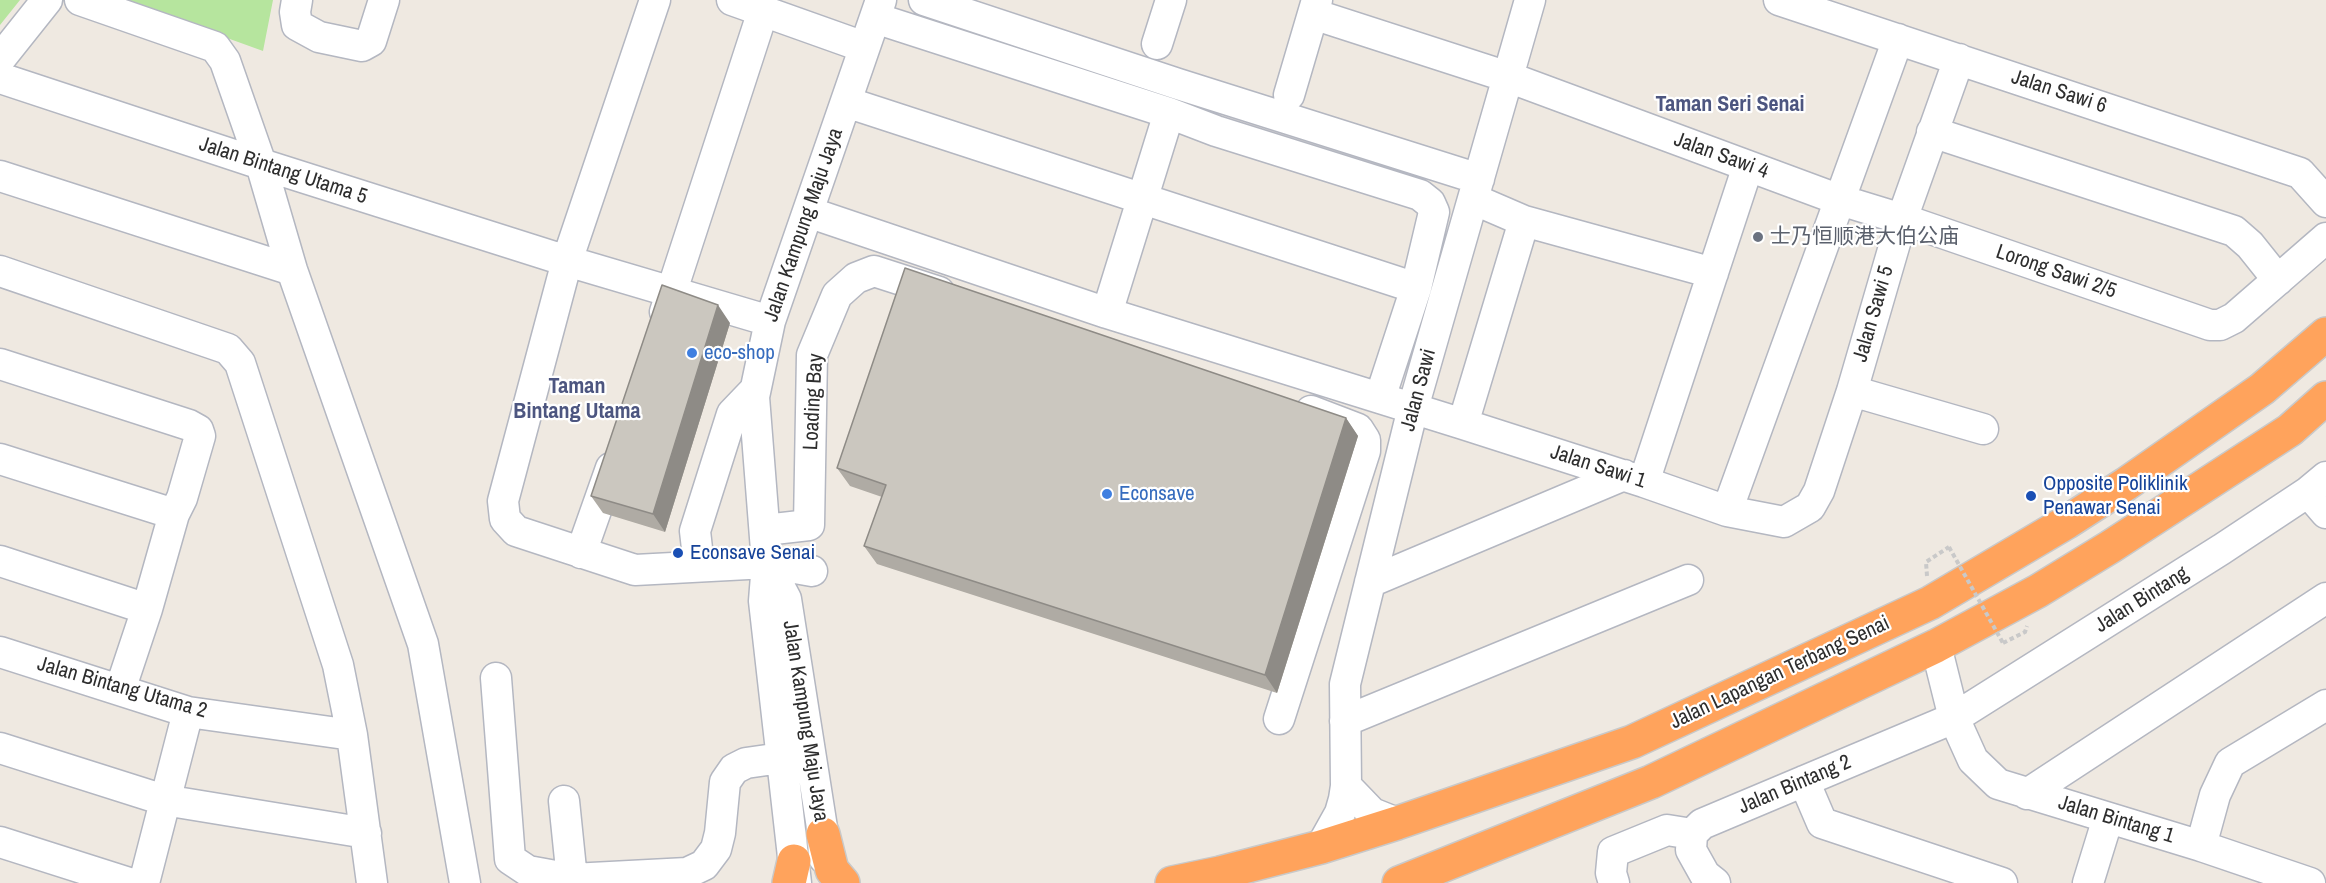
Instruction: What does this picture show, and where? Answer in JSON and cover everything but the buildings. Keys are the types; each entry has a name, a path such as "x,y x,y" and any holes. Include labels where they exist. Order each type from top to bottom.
{"highway":[{"name":"Jalan Lapangan Terbang Senai","path":"1172,883 1321,847 1632,742 1943,596 2126,484 2262,388 2326,334"},
{"name":"Jalan Lapangan Terbang Senai","path":"1399,883 1651,782 1936,646 2038,591 2110,547 2290,430 2326,398"},
{"path":"823,834 832,870 843,883"}],"street":[{"path":"0,59 47,0"},
{"path":"80,0 215,47 225,61 261,164 292,270 423,644 465,883"},
{"path":"297,0 295,12 297,25 319,37 362,46 371,41 384,0"},
{"path":"654,0 567,261 503,501 505,519 516,531 634,570 767,562 812,571"},
{"path":"732,0 864,47"},
{"path":"924,0 1178,84 1476,189 1524,221 1713,273"},
{"path":"1157,44 1171,0"},
{"name":"Jalan Sawi","path":"1321,847 1340,813 1346,786 1345,684 1370,582 1413,408 1530,0"},
{"name":"Jalan Sawi 6","path":"1779,0 2300,172 2326,202"},
{"path":"1289,95 1315,7"},
{"name":"Jalan Sawi 4","path":"1315,7 1840,200 1902,219"},
{"path":"878,9 1216,131 1420,195 1430,202 1434,212 1416,288 1380,398"},
{"name":"Jalan Kampung Maju Jaya","path":"793,876 764,601 767,562 755,390 770,321 878,9"},
{"path":"656,338 763,11"},
{"path":"1726,511 1898,39"},
{"name":"Jalan Sawi 5","path":"1784,522 1810,507 1819,491 1852,391 1902,219 1959,58"},
{"name":"Jalan Bintang Utama 5","path":"0,78 567,261 770,321"},
{"path":"846,102 1416,288"},
{"path":"1107,313 1169,113"},
{"path":"1932,132 2234,231 2250,245 2278,280 2326,238"},
{"path":"1370,582 1634,479 1713,273 1748,166"},
{"path":"0,176 292,270"},
{"name":"Jalan Sawi 1","path":"808,212 1107,313 1413,408 1726,511 1784,522"},
{"name":"Lorong Sawi 2/5","path":"1902,219 2210,325 2220,325 2234,318 2278,280"},
{"path":"1463,424 1524,221"},
{"name":"Loading Bay","path":"765,531 809,525 812,355 837,296 856,278 874,270 962,299"},
{"path":"0,271 228,349 240,363 338,665 352,735 372,883"},
{"path":"1159,363 1170,332"},
{"path":"3,373 189,425 198,430 200,436 182,498 166,513 147,609 120,690"},
{"path":"699,566 695,531 732,414 755,390"},
{"path":"1852,391 1983,429"},
{"path":"1279,719 1365,451 1365,440 1359,429 1284,403"},
{"path":"581,553 620,440"},
{"path":"0,459 166,513"},
{"name":"Jalan Bintang","path":"1954,718 2222,549 2320,494"},
{"path":"0,561 147,609"},
{"name":"Jalan Kampung Maju Jaya","path":"767,562 786,599 823,834 825,883"},
{"path":"1345,721 1688,580"},
{"path":"2027,794 2326,598"},
{"name":"Jalan Bintang 1","path":"1936,646 1954,718 1973,760 1998,784 2201,846 2310,883"},
{"name":"Jalan Bintang Utama 2","path":"0,652 188,712 352,735"},
{"path":"496,678 510,859 528,871 572,879 687,873 704,865 716,849 720,833 724,782 734,769 746,763 781,758"},
{"path":"2201,846 2215,795 2230,763 2326,705"},
{"path":"144,883 188,712"},
{"name":"Jalan Bintang 2","path":"1692,834 1702,824 1954,718"},
{"path":"0,748 164,800 366,833"},
{"path":"1804,781 1822,823 2002,883"},
{"path":"1346,786 1372,813 1397,823"},
{"path":"564,801 572,879"},
{"path":"2088,883 2108,818"},
{"path":"1614,883 1611,873 1612,852 1667,830 1692,834 1691,850 1705,875 1716,883"},
{"path":"0,842 129,883"}],"path":[{"path":"1949,546 2003,643"}],"green space":[{"path":"0,0 20,0 0,25"},
{"path":"122,0 273,0 263,51"}],"place":[{"name":"士乃恒顺港大伯公庙","path":"1758,237"},
{"name":"eco-shop","path":"692,353"},
{"name":"Econsave","path":"1107,494"},
{"name":"Opposite Poliklinik Penawar Senai","path":"2031,496"},
{"name":"Econsave Senai","path":"678,553"}],"district":[{"name":"Taman Seri Senai","path":"1730,105"},
{"name":"Taman Bintang Utama","path":"577,400"}]}
